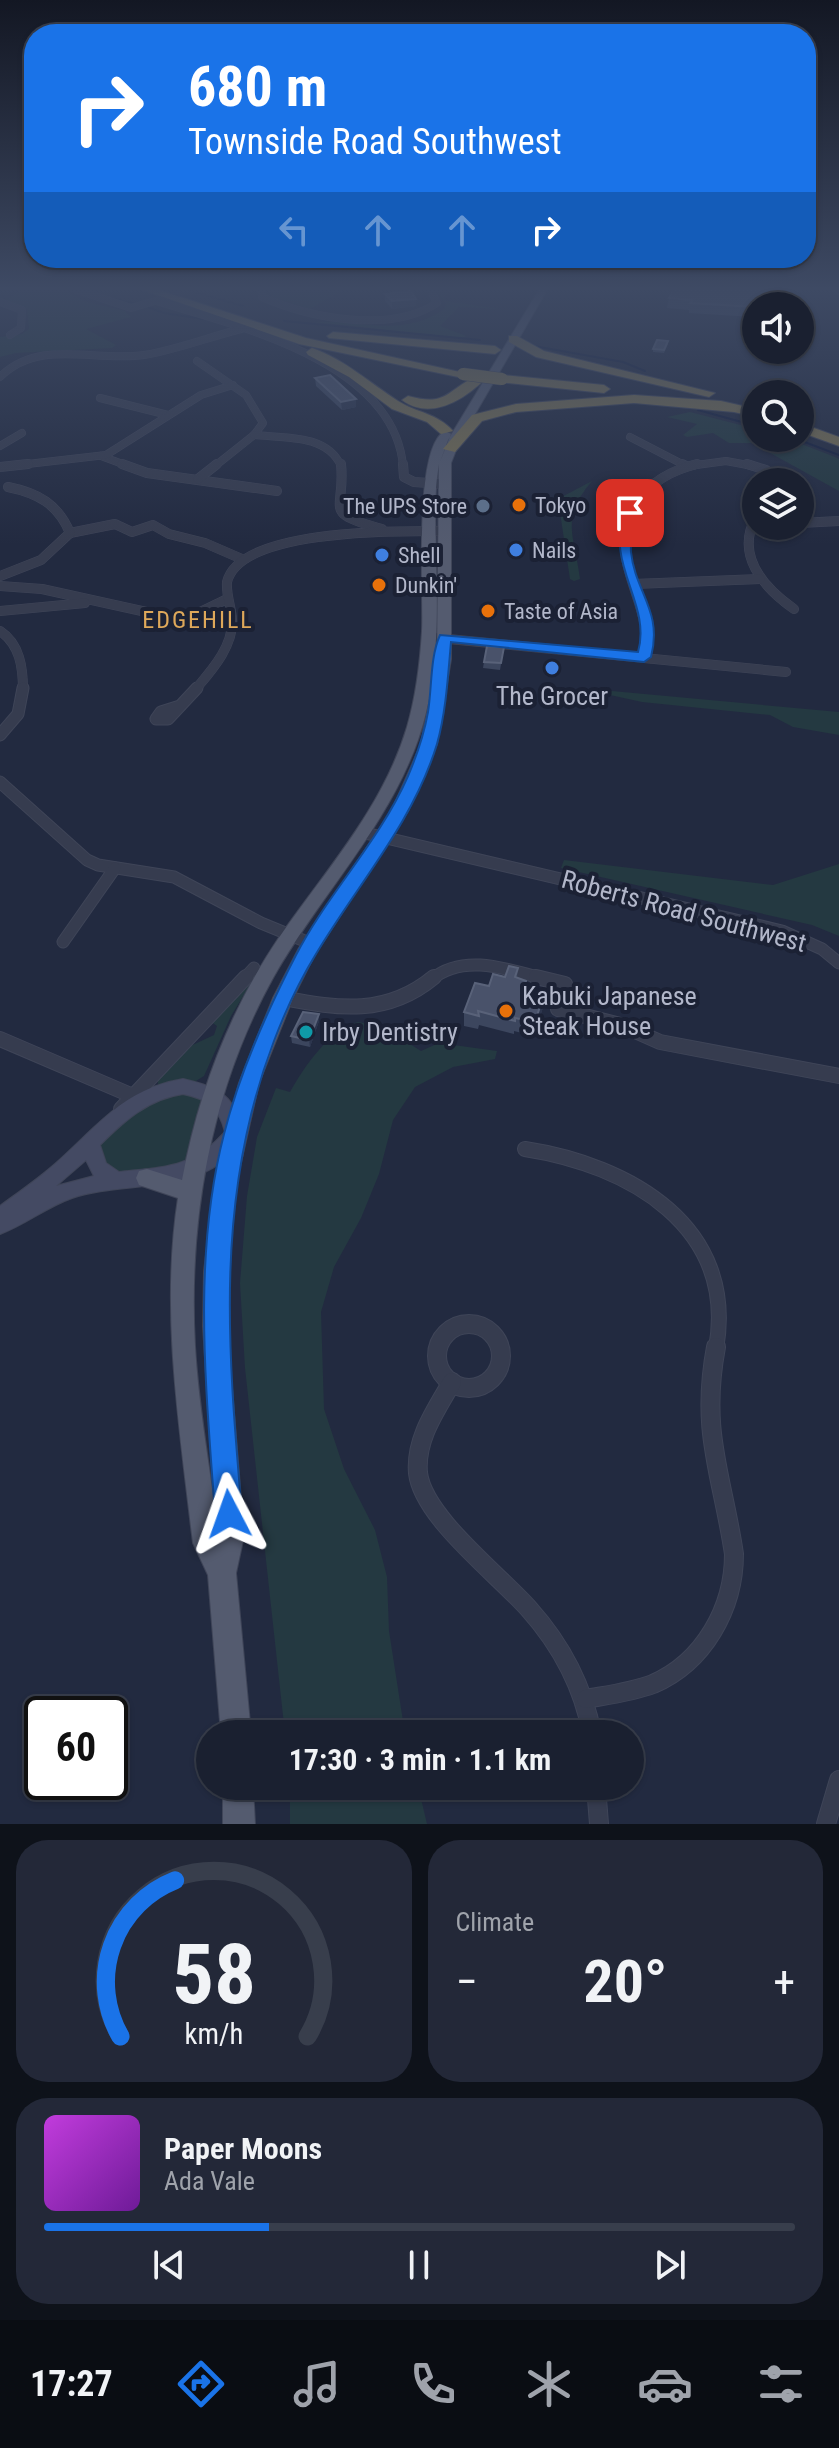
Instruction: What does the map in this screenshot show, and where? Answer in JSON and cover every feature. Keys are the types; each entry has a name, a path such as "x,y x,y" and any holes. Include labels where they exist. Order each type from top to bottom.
{"highway":[{"path":"352,375 397,406 424,416 446,431"},
{"path":"380,375 382,384 411,401 430,405 453,401 477,380"},
{"path":"505,375 683,392 742,406"},
{"path":"505,375 735,408"},
{"path":"623,375 742,405"},
{"path":"450,449 477,418 516,408 634,399 742,408"},
{"path":"424,416 455,416 470,412"},
{"path":"814,425 839,434"},
{"path":"814,432 839,442"}],"main road":[{"path":"235,1720 222,1573 230,1536 216,1360 216,1271 224,1193 249,1083 283,998 312,944 384,837 410,789 429,744 439,696 435,456 446,431 480,375"},
{"path":"436,484 487,375"},
{"path":"222,1573 207,1543 204,1527 183,1345 182,1279 192,1181 213,1095 241,1022 290,936 365,833 389,791 411,738 436,637"},
{"path":"147,1178 192,1181"},
{"path":"238,1800 239,1824"}],"street":[{"path":"198,479 254,435 263,423 261,416 233,385 218,375"},
{"path":"339,375 357,386 393,428 401,448 404,477 436,484"},
{"path":"0,467 114,452 205,393 233,385"},
{"path":"100,398 168,415"},
{"path":"0,446 22,433"},
{"path":"254,435 308,441 330,449 341,467 338,504 342,515 357,523 396,532"},
{"path":"630,437 686,466"},
{"path":"101,456 138,471 277,491"},
{"path":"644,657 649,640 648,624 625,552 631,510 650,486 686,466 712,462 756,468"},
{"path":"8,487 47,499 60,509 70,533"},
{"path":"814,522 839,521"},
{"path":"0,576 41,560 70,533 115,524 132,532 153,525 169,534 205,543 242,559"},
{"path":"180,706 227,646 232,626 227,599 230,573 242,559 259,549 285,543 437,531"},
{"path":"750,540 748,550 760,579 775,596 794,609"},
{"path":"634,584 760,579"},
{"path":"4,586 55,591 116,606 183,617 203,612 227,599"},
{"path":"0,611 72,603 116,606"},
{"path":"0,631 9,635 15,644 22,703 17,717 0,735"},
{"path":"436,637 786,672"},
{"path":"0,782 79,855 98,865 174,877 290,936 312,944"},
{"name":"Roberts Road Southwest","path":"365,833 782,931 812,943 839,963"},
{"path":"63,942 115,868"},
{"path":"283,998 345,1011 368,1010 415,991 445,969 463,964 565,984 558,1009 624,1026 660,1042 839,1076"},
{"path":"0,1217 60,1172 90,1144 254,968"},
{"path":"0,1039 133,1096"},
{"path":"114,1117 138,1101 170,1090 199,1089 213,1095 227,1110 235,1134 192,1181"},
{"path":"90,1144 98,1168 115,1180"},
{"path":"525,1149 568,1155 605,1167 649,1191 668,1206 686,1227 709,1266 719,1314 709,1405 715,1471 734,1558 726,1602 706,1641 674,1671 639,1688 586,1699"},
{"path":"0,1225 57,1195 115,1180 147,1178"},
{"path":"452,1382 420,1445 416,1460 423,1496 432,1510 555,1639 570,1661 586,1699 590,1720"},
{"path":"826,1824 839,1780"},
{"path":"597,1800 599,1824"}],"shaded area":[{"path":"690,412 742,425 742,443 729,443 713,433 687,437 683,435 697,424 667,417"},
{"path":"814,449 839,459 839,491 814,477 814,468 797,468 768,452 814,452"},
{"path":"592,481 582,494 573,517 580,579 574,581 570,579 558,499"},
{"path":"601,690 839,712 839,735 793,727 770,715 642,702 601,693"},
{"path":"564,860 773,885 839,864 839,936 812,925 561,868"},
{"path":"259,970 231,1016 204,1076 191,1084 158,1086 158,1077 184,1049 214,1035 217,1026 210,1021"},
{"path":"358,1022 381,1026 421,1051 439,1043 497,1051 495,1059 453,1067 415,1087 393,1120 379,1174 361,1218 334,1267 321,1312 324,1409 344,1469 375,1530 387,1577 389,1631 403,1720 283,1720 245,1368 240,1283 247,1196 257,1137 276,1088 290,1092 327,1041"},
{"path":"175,1092 204,1096 187,1166 111,1172 98,1149 101,1144 140,1109"},
{"path":"290,1800 421,1800 427,1824 290,1824"}],"building":[{"path":"330,375 356,399 341,402 315,378"},
{"path":"487,646 504,647 501,663 484,662"},
{"name":"Kabuki Japanese Steak House","path":"509,966 518,968 515,977 526,981 525,986 545,991 535,1022 515,1018 515,1021 478,1011 479,1016 464,1012 475,983 489,986 493,974 505,977"},
{"name":"Irby Dentistry","path":"303,1012 319,1014 309,1040 291,1036"}],"waterway":[{"path":"698,410 742,422"},
{"path":"814,446 839,455"}],"place":[{"name":"Tokyo","path":"519,505"},
{"name":"The UPS Store","path":"483,506"},
{"name":"Nails","path":"516,550"},
{"name":"Shell","path":"382,555"},
{"name":"Dunkin'","path":"379,585"},
{"name":"Taste of Asia","path":"488,611"},
{"name":"The Grocer","path":"552,668"},
{"name":"Kabuki Japanese Steak House","path":"506,1011"},
{"name":"Irby Dentistry","path":"306,1032"}],"district":[{"name":"EDGEHILL","path":"198,620"}],"route":[{"path":"229,1514 216,1360 216,1271 220,1219 235,1134 264,1041 306,953 384,837 416,778 429,744 436,712 445,638 644,657 649,640 648,624 628,569 624,543 630,513"}]}
